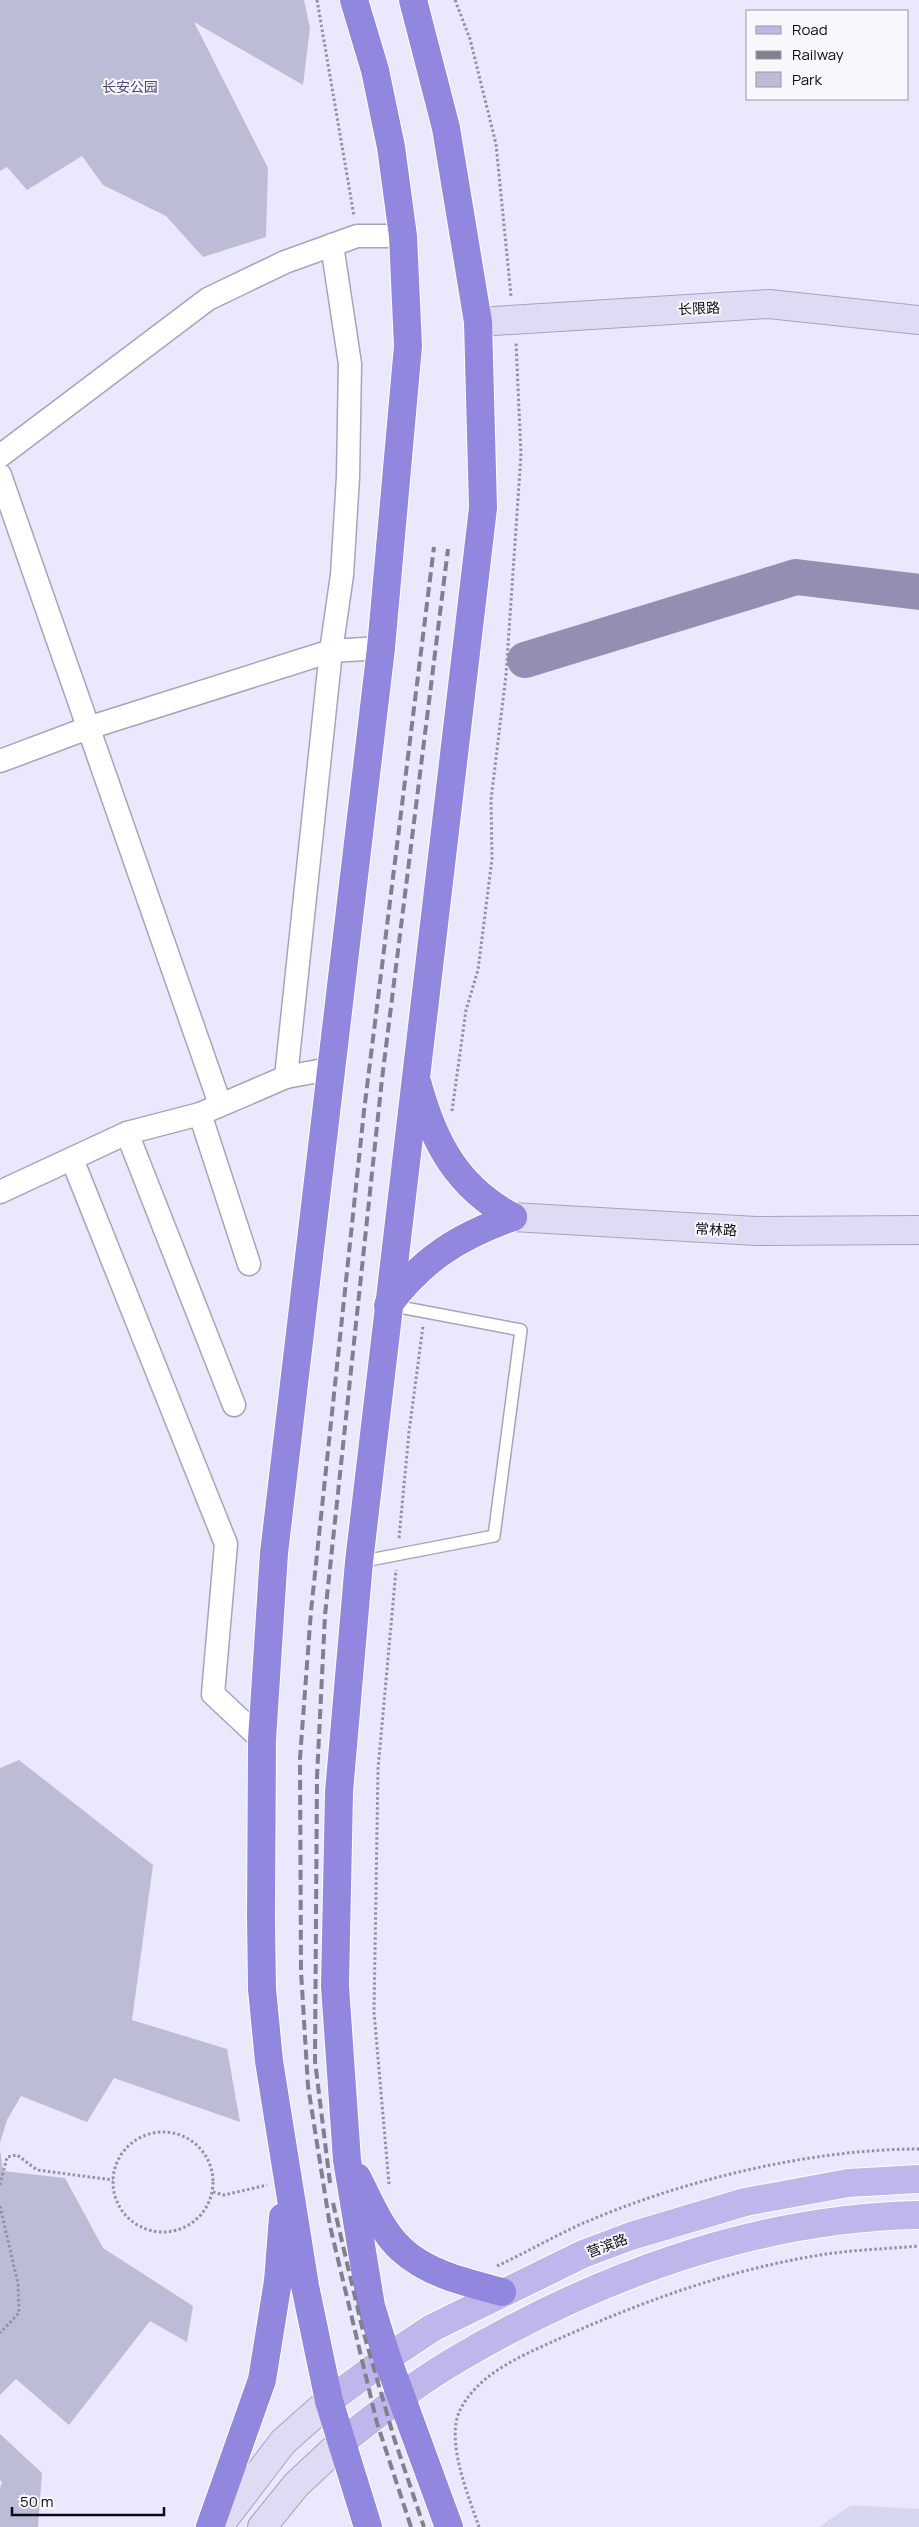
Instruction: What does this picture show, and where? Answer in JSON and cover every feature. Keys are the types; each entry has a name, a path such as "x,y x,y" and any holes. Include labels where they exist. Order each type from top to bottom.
{"highway":[{"path":"354,0 375,70 391,148 403,236 408,346 381,648 274,1553 262,1740 262,1989 269,2061 287,2180 319,2361 329,2401 368,2527"},
{"path":"413,0 446,128 478,322 483,508 359,1562 339,1792 335,1986 347,2160 371,2306 387,2358 449,2527"},
{"path":"416,1075 437,1140 450,1163 471,1187 488,1202 513,1217"},
{"path":"388,1304 407,1280 450,1246 475,1231 513,1217"},
{"path":"347,2160 384,2227 400,2249 423,2265 473,2284 502,2292"},
{"path":"210,2527 262,2380 278,2281 287,2180"}],"main road":[{"name":"营滨路","path":"329,2401 387,2358 432,2328 502,2292 583,2254 631,2236 745,2202 848,2183 919,2179"},
{"path":"342,2442 401,2397 448,2365 516,2326 640,2270 754,2236 849,2219 919,2215"}],"street":[{"path":"0,456 208,299 285,262 357,236 403,236"},
{"path":"286,1078 331,652 342,575 351,397 346,330 332,245"},
{"name":"长限路","path":"478,322 769,304 919,320"},
{"path":"0,475 220,1104"},
{"path":"0,761 88,728 331,652 381,648"},
{"path":"0,1192 127,1133 200,1114 220,1104 286,1078 330,1069"},
{"path":"200,1114 249,1264"},
{"path":"127,1133 234,1405"},
{"path":"72,1159 226,1544 213,1694 262,1740"},
{"name":"常林路","path":"513,1217 756,1232 919,1230"},
{"path":"218,2527 284,2442 329,2401"},
{"path":"262,2527 296,2485 342,2442"}],"lane":[{"path":"359,1562 494,1536 521,1330 388,1304"}],"path":[{"path":"317,0 357,236"},
{"path":"390,2191 374,2012 378,1769 409,1432 425,1312"},
{"path":"164,2131 180,2134 195,2142 206,2155 213,2170 213,2192 210,2203 201,2217 188,2227 172,2232 155,2232 139,2227 126,2216 117,2202 113,2180 114,2169 121,2153 132,2141 148,2134 164,2131"},
{"path":"490,2268 579,2225 694,2184 816,2158 919,2149"},
{"path":"0,2185 7,2157 17,2155 37,2170 113,2180"},
{"path":"213,2192 224,2195 287,2180"},
{"path":"0,2206 18,2284 19,2313 0,2333"},
{"path":"479,2527 464,2484 457,2448 456,2425 460,2410 472,2393 491,2373 531,2351 622,2311 714,2279 815,2256 919,2246"}],"shaded area":[{"path":"851,2505 919,2509 919,2527 819,2527"}],"green space":[{"name":"长安公园","path":"0,0 304,0 310,28 303,85 194,22 268,168 266,237 203,257 166,216 103,185 82,156 27,190 7,167 0,171"},
{"path":"19,1760 153,1865 132,2020 227,2049 240,2122 114,2078 87,2122 21,2096 7,2120 0,2143 0,1768"},
{"path":"0,2149 3,2171 65,2178 103,2248 193,2306 187,2342 150,2321 69,2425 16,2379 0,2395"},
{"path":"0,2434 42,2473 38,2527 0,2527 0,2489 2,2482 0,2480"}],"waterway":[{"path":"525,660 796,577 919,592"}],"railway":[{"path":"411,2527 377,2423 330,2226 308,2086 301,1971 300,1758 311,1611 364,1111 434,547"},
{"path":"330,2183 315,2061 317,1777 325,1615 382,1079 448,549"},
{"path":"333,2203 362,2327 394,2438 424,2527"}]}
